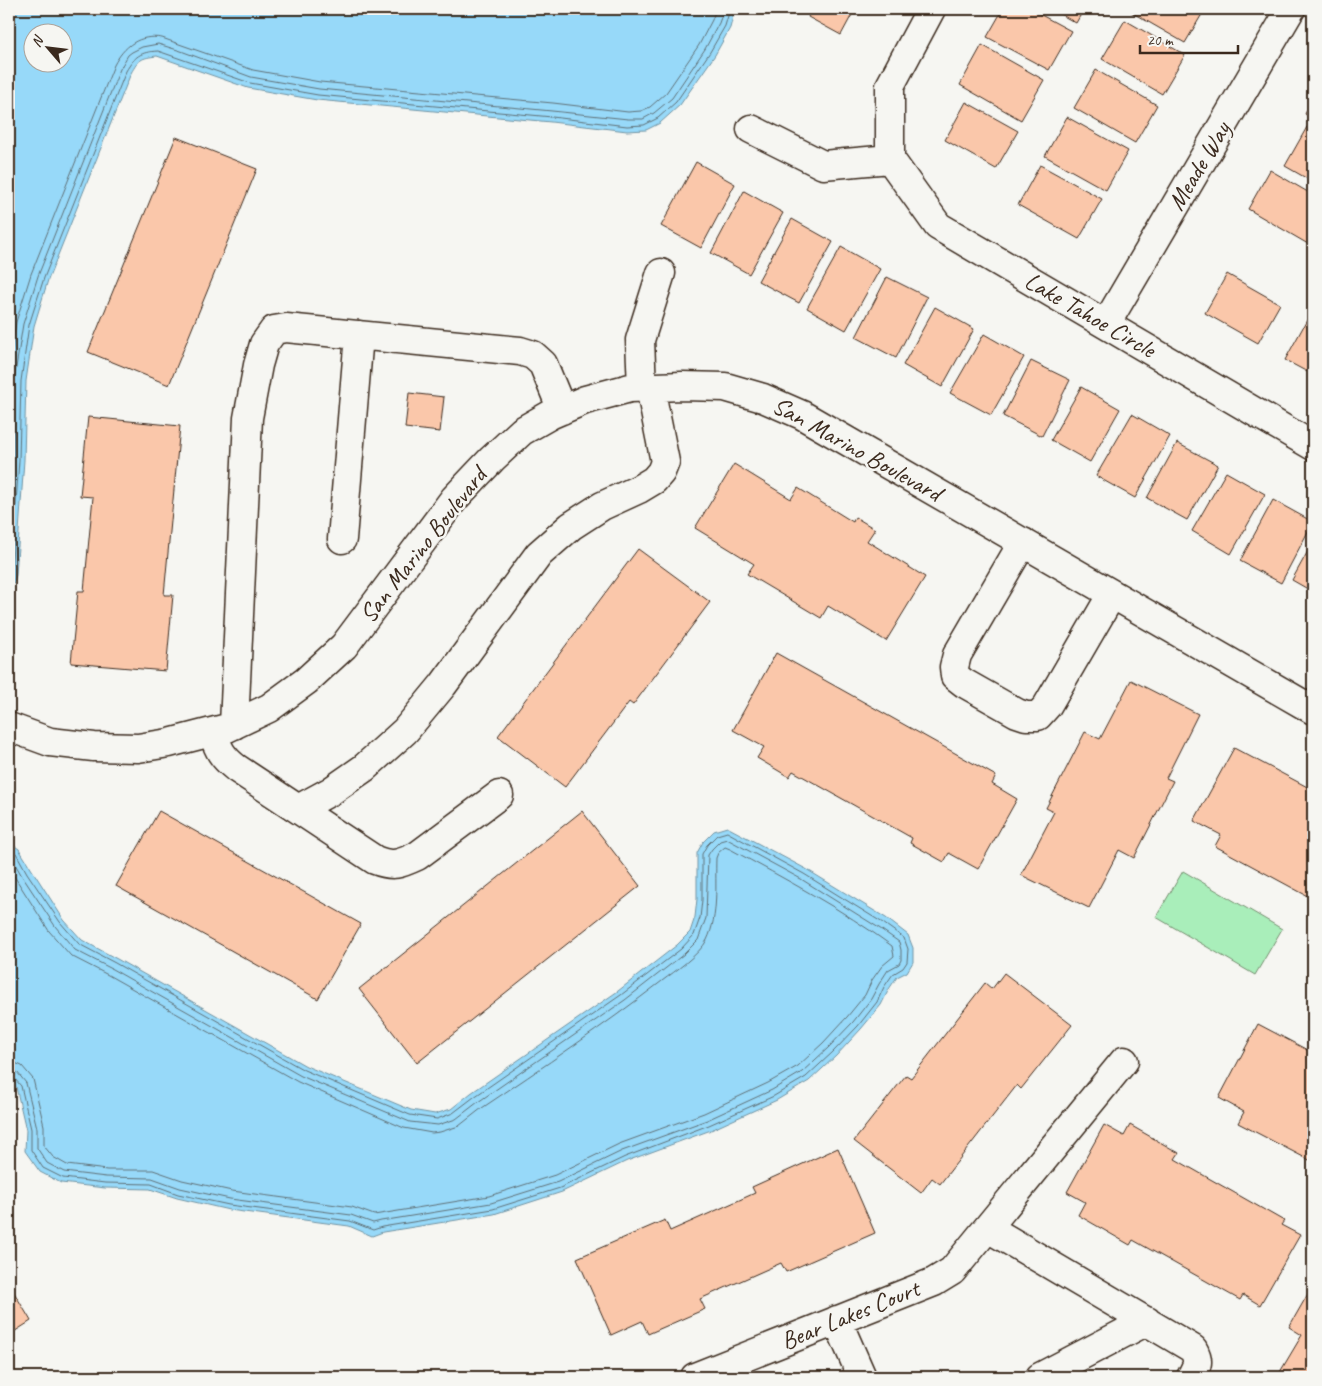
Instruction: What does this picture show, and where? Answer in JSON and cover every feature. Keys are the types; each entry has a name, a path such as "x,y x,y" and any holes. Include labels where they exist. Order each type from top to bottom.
{"street":[{"path":"751,129 823,164 890,159 890,86 931,9"},
{"name":"Meade Way","path":"1106,324 1292,9"},
{"name":"Lake Tahoe Circle","path":"890,159 938,226 1313,446"},
{"path":"298,810 331,791 364,768 405,730 443,685 539,554 571,526 602,506 654,480 661,472 665,462 646,388 640,340 661,274"},
{"path":"499,795 417,856 403,863 387,865 375,860 298,810 236,768 220,752 248,418 264,344 274,330 286,328 534,354 543,364 562,410"},
{"path":"342,539 359,335"},
{"name":"San Marino Boulevard","path":"9,727 50,742 94,747 138,748 170,743 223,728 269,708 306,681 344,646 454,499 492,458 522,431 550,415 585,400 630,388 682,386 725,387 763,398 802,415 1313,710"},
{"path":"1023,542 957,655 954,667 955,676 1017,713 1026,716 1038,716 1047,706 1112,594"},
{"name":"Bear Lakes Court","path":"695,1377 925,1285 952,1270 1124,1061"},
{"path":"988,1228 1193,1349 1197,1356 1197,1366 1191,1377"},
{"path":"837,1320 862,1377"},
{"path":"1040,1377 1147,1321"}],"green space":[{"path":"1183,871 1282,929 1255,975 1156,917"}],"water":[{"path":"9,9 735,9 730,28 715,55 680,105 660,123 646,130 627,131 317,100 248,88 157,56 141,60 131,73 48,280 34,326 26,381 24,460 14,582 9,586"},
{"path":"727,827 806,869 886,918 908,935 913,948 913,962 907,972 897,977 881,1005 861,1029 809,1081 777,1100 711,1130 627,1161 562,1192 494,1214 383,1232 372,1236 349,1226 229,1210 177,1198 150,1189 105,1188 61,1183 40,1172 25,1151 26,1130 16,1087 9,1079 9,842 19,849 64,920 82,940 306,1066 411,1110 435,1114 451,1109 471,1093 618,991 677,945 690,932 695,917 697,853 703,842 714,831"}],"building":[{"path":"812,9 855,9 841,35 808,17"},
{"path":"1003,9 1030,9 1071,31 1049,70 987,37"},
{"path":"1051,9 1084,9 1076,23"},
{"path":"1133,9 1205,9 1185,43 1131,12"},
{"path":"1125,20 1185,55 1162,94 1102,59"},
{"path":"982,45 1044,80 1021,120 960,85"},
{"path":"1096,70 1157,105 1135,143 1074,108"},
{"path":"1313,98 1313,119 1305,114"},
{"path":"966,102 1018,131 996,169 945,140"},
{"path":"1067,117 1128,151 1106,190 1045,156"},
{"path":"1307,127 1313,130 1313,182 1285,166"},
{"path":"176,137 257,169 169,385 88,352"},
{"path":"696,162 735,184 701,248 661,226"},
{"path":"1040,165 1102,199 1079,239 1018,205"},
{"path":"1270,170 1313,195 1313,235 1308,244 1248,209"},
{"path":"744,191 783,213 749,274 711,253"},
{"path":"792,219 833,242 799,303 758,281"},
{"path":"841,247 880,269 846,330 807,308"},
{"path":"1227,274 1280,304 1258,343 1205,313"},
{"path":"887,277 927,297 896,358 856,337"},
{"path":"935,307 974,329 942,387 903,365"},
{"path":"1307,320 1313,323 1313,375 1285,360"},
{"path":"984,334 1024,357 991,415 950,393"},
{"path":"1031,361 1070,380 1042,436 1003,416"},
{"path":"1081,387 1120,409 1090,462 1051,440"},
{"path":"409,393 444,397 440,432 405,428"},
{"path":"1132,414 1170,436 1135,498 1096,476"},
{"path":"88,417 180,426 164,595 173,595 166,671 71,663 78,591 84,591 93,497 80,496"},
{"path":"1177,443 1218,465 1187,520 1147,498"},
{"path":"734,464 791,499 798,488 853,522 855,517 875,529 867,541 925,577 886,641 828,606 821,618 747,574 754,564 695,528"},
{"path":"1226,472 1265,494 1231,554 1192,531"},
{"path":"1273,500 1313,522 1281,583 1240,561"},
{"path":"1313,542 1313,592 1292,580"},
{"path":"638,549 710,602 633,705 629,702 565,787 498,736"},
{"path":"776,653 996,776 992,784 1017,799 978,869 949,853 944,862 910,843 912,838 793,771 789,777 757,758 764,747 733,730"},
{"path":"1131,680 1198,714 1166,778 1173,781 1134,858 1119,850 1089,908 1021,875 1054,812 1046,808 1085,732 1100,739"},
{"path":"1234,748 1313,790 1313,899 1215,846 1221,835 1194,821"},
{"path":"159,811 361,924 318,999 116,886"},
{"path":"582,811 640,886 417,1063 359,989"},
{"path":"1004,973 1072,1025 1021,1089 1017,1085 940,1184 932,1178 921,1193 854,1141 906,1075 911,1078 985,983 992,989"},
{"path":"1258,1024 1313,1053 1313,1162 1238,1123 1244,1112 1219,1098"},
{"path":"1104,1125 1124,1136 1130,1125 1179,1153 1175,1159 1284,1221 1281,1225 1300,1235 1260,1305 1243,1295 1240,1300 1133,1240 1130,1245 1078,1215 1085,1202 1067,1192"},
{"path":"838,1148 875,1233 786,1272 781,1263 700,1299 705,1309 648,1334 642,1321 611,1335 577,1258 665,1220 670,1231 755,1193 752,1187"},
{"path":"9,1284 31,1321 9,1335"},
{"path":"1313,1285 1313,1377 1277,1377 1302,1335 1289,1327"}]}
